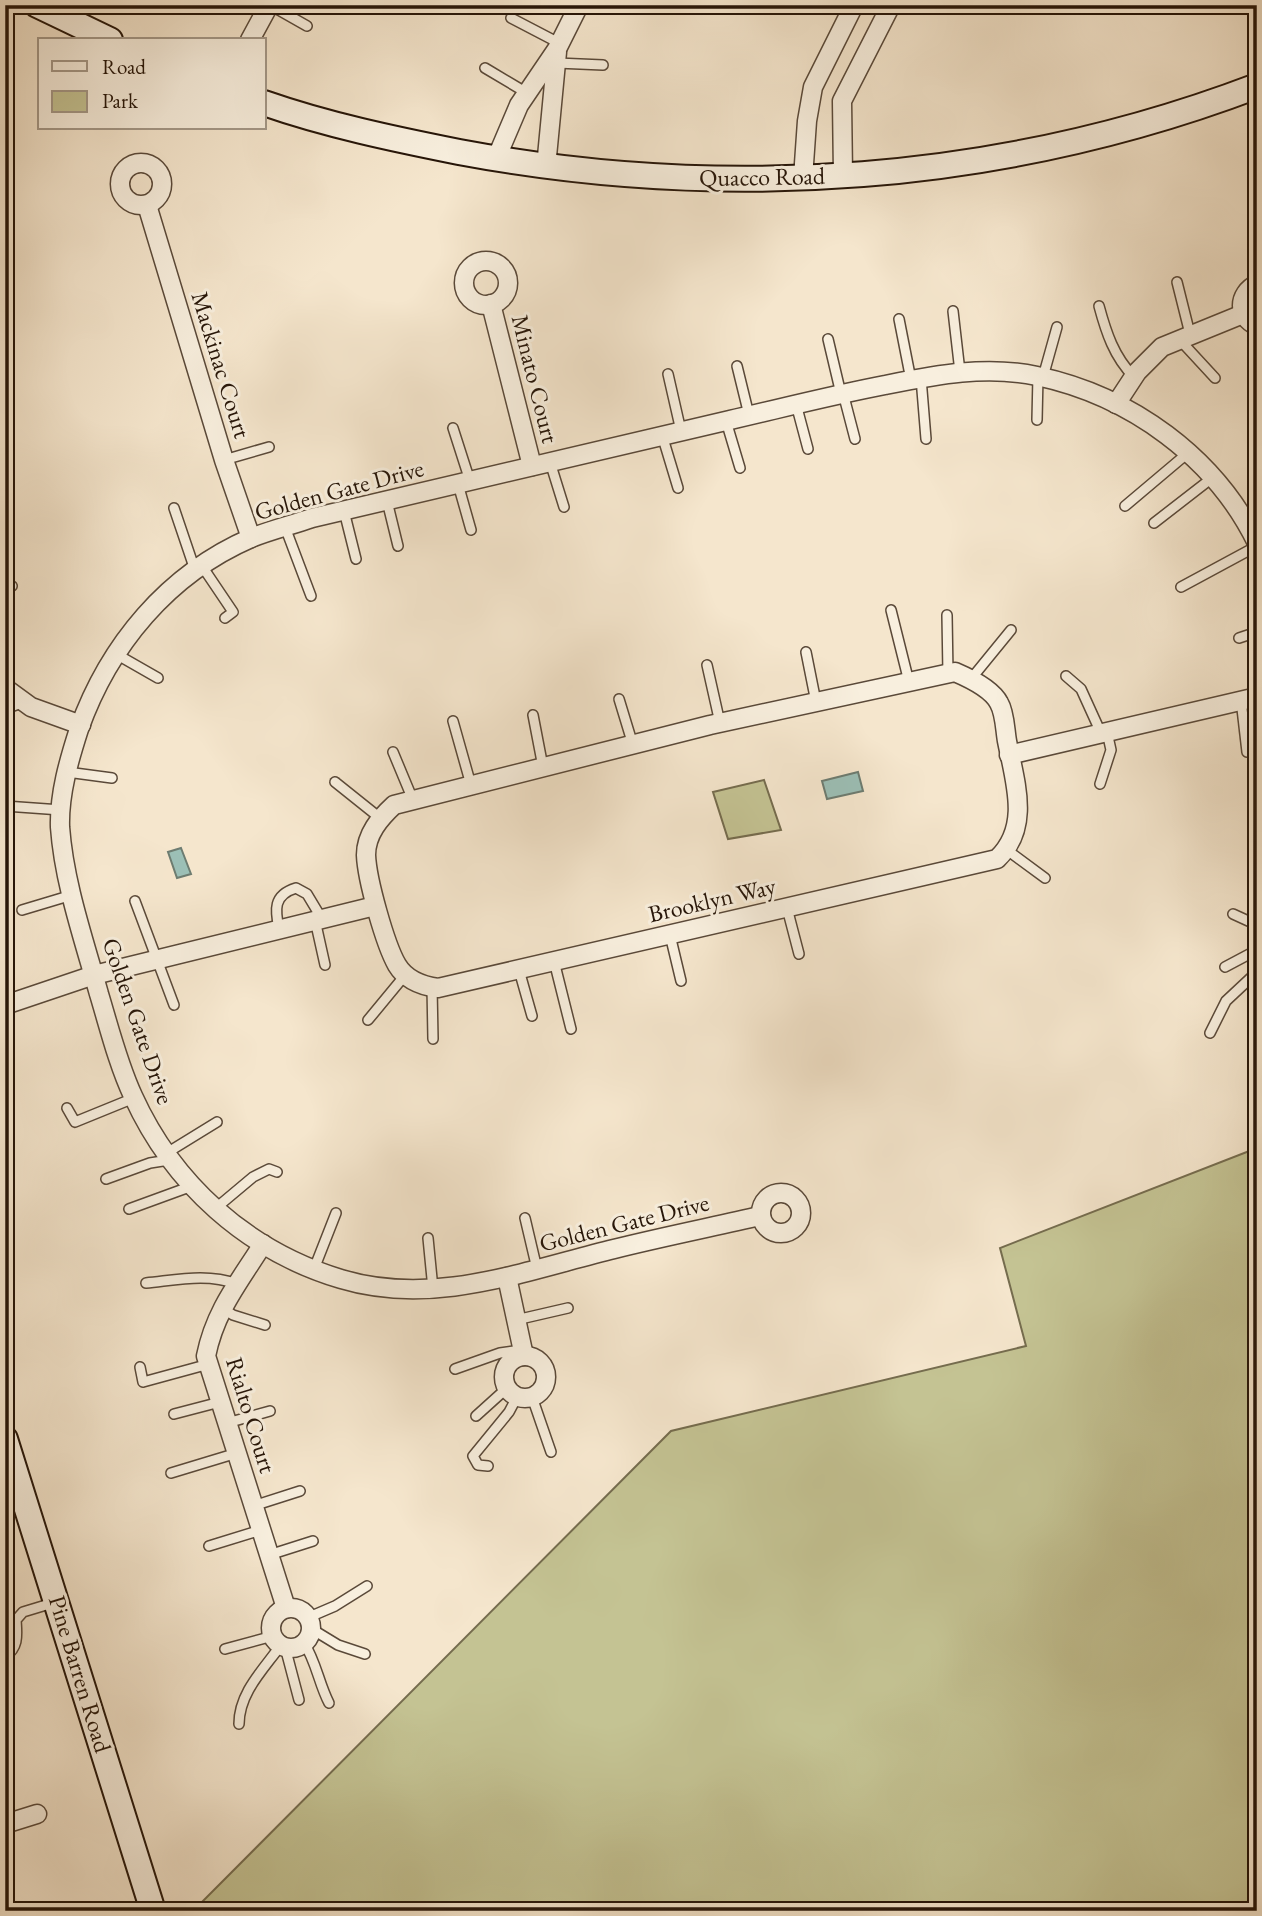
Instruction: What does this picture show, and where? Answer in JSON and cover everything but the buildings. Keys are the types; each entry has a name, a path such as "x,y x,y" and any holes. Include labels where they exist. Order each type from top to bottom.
{"street":[{"path":"37,5 106,38"},
{"path":"803,178 807,121 813,87 854,5"},
{"path":"843,176 842,101 891,5"},
{"path":"251,38 265,6"},
{"path":"546,167 557,52 575,7"},
{"path":"496,159 527,93 557,52"},
{"name":"Quacco Road","path":"266,104 400,141 546,167 615,175 702,179 803,178 946,166 1068,145 1192,110 1257,86"},
{"name":"Mackinac Court","path":"147,205 224,460 251,538"},
{"path":"1257,284 1245,292 1242,299 1243,314 1257,326"},
{"name":"Minato Court","path":"491,304 532,466"},
{"path":"1116,404 1134,377 1163,347 1243,314"},
{"name":"Golden Gate Drive","path":"760,1216 617,1248 507,1278 458,1287 400,1291 341,1279 282,1256 235,1225 192,1186 167,1157 134,1098 94,975 72,895 61,827 67,772 81,725 104,671 138,622 174,585 199,568 251,538 285,527 796,404 916,379 981,370 1040,377 1089,391 1165,433 1189,452 1232,502 1257,545"},
{"path":"432,987 418,985 398,967 375,906 366,854 375,822 394,805 720,723 956,672 977,682 999,703 1020,808 1015,832 1007,850"},
{"path":"5,688 31,707 81,725"},
{"path":"1009,755 1249,698"},
{"name":"Brooklyn Way","path":"432,987 438,988 519,970 997,859 1007,850"},
{"path":"5,1005 94,975 375,906"},
{"name":"Rialto Court","path":"263,1244 222,1308 211,1331 206,1356 286,1608"},
{"path":"507,1278 523,1353"},
{"path":"523,1353 537,1360 545,1371 545,1385 541,1391 519,1394 504,1380 507,1367 523,1353"},
{"name":"Pine Barren Road","path":"5,1439 153,1911"},
{"path":"286,1608 299,1610 307,1630 296,1647 280,1643 271,1627 272,1620 286,1608"},
{"path":"5,1824 37,1814"}],"lane":[{"path":"265,6 307,26"},
{"path":"511,18 557,52 603,65"},
{"path":"485,68 527,93"},
{"path":"1177,282 1184,337 1214,378"},
{"path":"1100,306 1103,323 1120,363 1134,377"},
{"path":"953,311 960,372"},
{"path":"899,319 916,379 926,439"},
{"path":"1037,420 1040,377 1057,327"},
{"path":"828,339 855,439"},
{"path":"737,366 749,415"},
{"path":"668,374 681,431"},
{"path":"796,404 808,449"},
{"path":"726,421 740,468"},
{"path":"453,428 471,530"},
{"path":"662,436 678,488"},
{"path":"224,460 269,447"},
{"path":"1125,506 1189,452"},
{"path":"550,462 564,507"},
{"path":"1154,523 1212,478"},
{"path":"387,501 398,546"},
{"path":"174,508 199,568 233,612 225,618"},
{"path":"344,511 356,559"},
{"path":"285,527 311,596"},
{"path":"1181,587 1257,545"},
{"path":"891,610 909,682"},
{"path":"947,615 948,674"},
{"path":"971,679 1011,630"},
{"path":"1239,638 1257,632"},
{"path":"806,652 816,702"},
{"path":"116,654 158,678"},
{"path":"707,664 720,723"},
{"path":"1066,677 1081,689 1111,750 1100,784"},
{"path":"1247,752 1249,698"},
{"path":"619,699 633,745"},
{"path":"5,709 24,702"},
{"path":"533,715 544,767"},
{"path":"453,721 471,785"},
{"path":"393,752 413,800"},
{"path":"67,772 112,778"},
{"path":"335,782 380,818"},
{"path":"5,806 61,810"},
{"path":"1007,850 1045,878"},
{"path":"279,929 275,910 278,902 289,890 296,888 307,894 318,920 325,965"},
{"path":"22,910 72,895"},
{"path":"135,901 174,1005"},
{"path":"787,908 799,954"},
{"path":"1233,914 1257,925"},
{"path":"670,935 681,981"},
{"path":"1225,967 1257,950"},
{"path":"554,961 571,1029"},
{"path":"519,970 532,1016"},
{"path":"1210,1033 1226,1002 1257,972"},
{"path":"368,1020 406,974"},
{"path":"432,987 433,1039"},
{"path":"67,1108 75,1122 134,1098"},
{"path":"106,1179 167,1157 217,1122"},
{"path":"216,1208 253,1177 269,1169 277,1172"},
{"path":"130,1209 192,1186"},
{"path":"314,1269 336,1213"},
{"path":"525,1218 537,1269"},
{"path":"428,1238 433,1289"},
{"path":"146,1283 202,1277 221,1278 237,1284"},
{"path":"222,1308 233,1315 265,1325"},
{"path":"516,1320 568,1308"},
{"path":"455,1368 500,1353 523,1353"},
{"path":"140,1367 143,1382 209,1364"},
{"path":"476,1416 519,1394"},
{"path":"519,1394 551,1452"},
{"path":"488,1466 478,1465 473,1456 509,1412 519,1394"},
{"path":"174,1413 220,1402"},
{"path":"227,1423 270,1411"},
{"path":"171,1473 237,1453"},
{"path":"253,1506 300,1491"},
{"path":"209,1546 261,1530"},
{"path":"269,1555 313,1541"},
{"path":"307,1630 335,1606 366,1586"},
{"path":"5,1657 14,1651 18,1638 16,1620 23,1612 57,1601"},
{"path":"307,1630 365,1654"},
{"path":"307,1630 309,1651 329,1703"},
{"path":"225,1649 280,1643"},
{"path":"280,1643 299,1700"},
{"path":"239,1724 239,1711 244,1696 280,1643"}],"green space":[{"path":"764,780 781,830 728,839 713,792"},
{"path":"1257,1148 1257,1911 193,1911 671,1431 1026,1346 1000,1248"}],"water":[{"path":"858,772 863,791 827,799 822,781"},
{"path":"181,848 191,874 177,878 168,852"}]}
